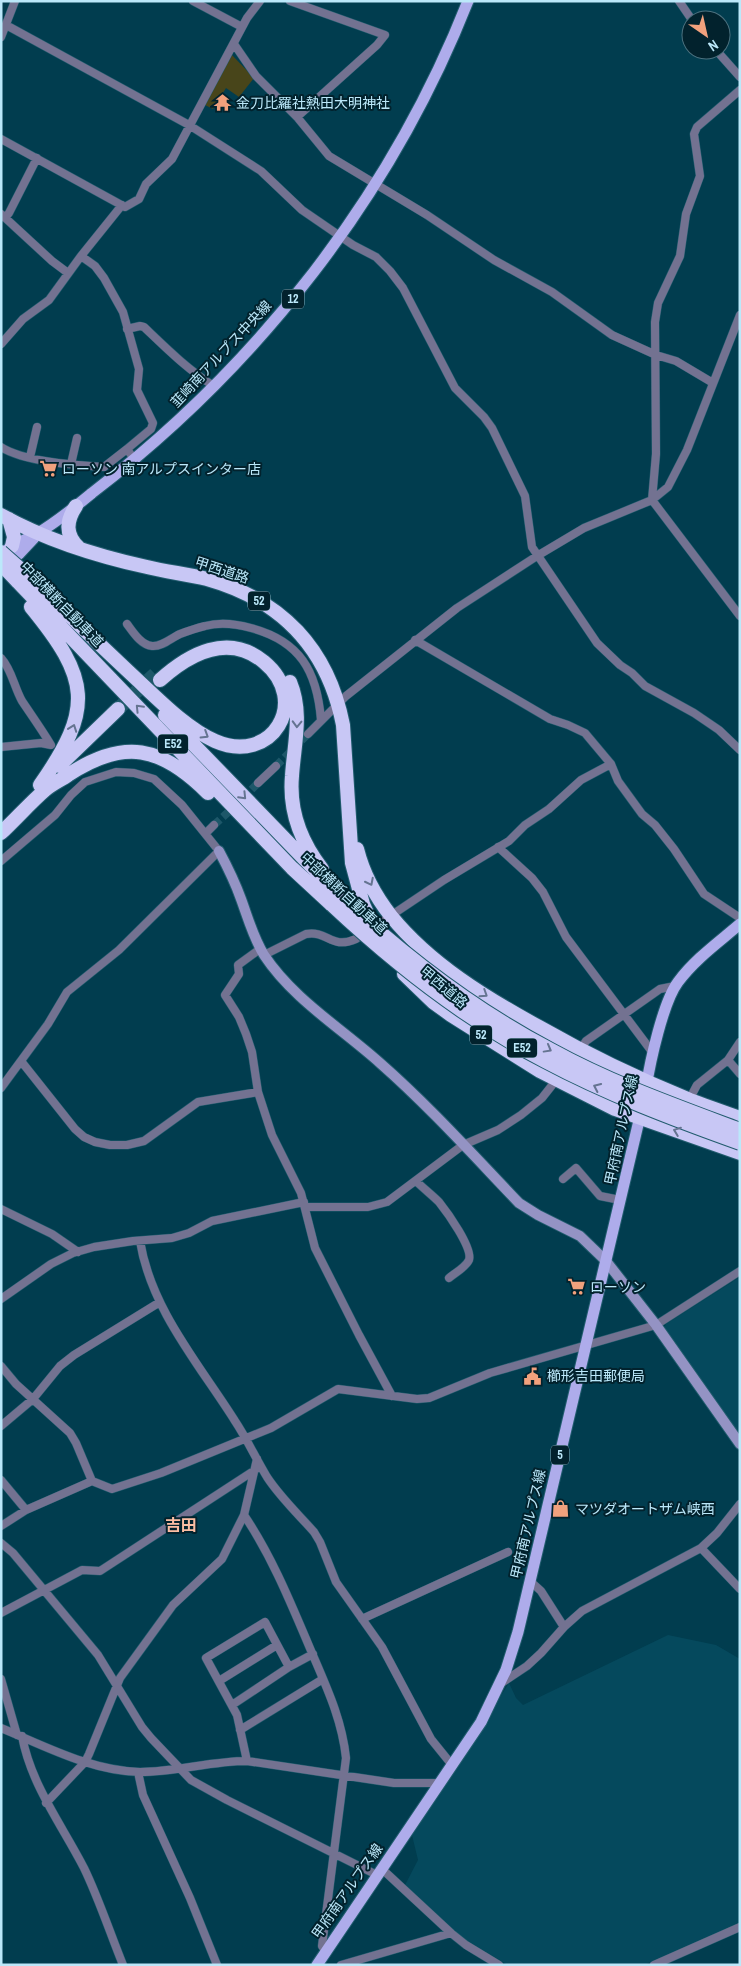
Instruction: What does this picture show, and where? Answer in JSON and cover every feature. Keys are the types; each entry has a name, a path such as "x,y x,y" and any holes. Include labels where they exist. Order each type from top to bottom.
{"highway":[{"path":"76,506 69,517 68,530 79,548"},
{"name":"甲西道路","path":"1,507 39,533"},
{"path":"4,551 14,537 5,517"},
{"name":"甲西道路","path":"5,517 39,533 79,548 146,567 206,579 233,588 257,599 288,621 310,644 321,661 339,703 343,725 352,863 363,904 373,927 382,945 399,968 433,1002 474,1031 557,1079 616,1109 740,1153"},
{"name":"中部横断自動車道","path":"4,551 20,579"},
{"name":"中部横断自動車道","path":"1,566 20,579 178,728 336,900 374,945 474,1020 544,1061 616,1096 740,1143"},
{"path":"1,572 20,579 192,727 209,738 234,747 255,745 272,735 284,716 286,706 285,694 281,683 265,662 243,650 230,648 202,651 157,677 184,650 198,643 229,639 258,647 270,654 288,677 294,691 297,720 292,792 297,823 336,900"},
{"path":"1,833 43,787 60,757 78,715 78,689 75,676 61,647 20,579"},
{"path":"1,823 43,787 120,713"},
{"path":"43,787 101,757 127,751 155,755 180,768 196,781 303,885 336,900"},
{"name":"甲西道路","path":"349,801 353,833 365,872 390,915 426,952 474,988 509,1011 580,1050 689,1100 740,1118"},
{"name":"中部横断自動車道","path":"336,900 467,999 516,1030 587,1068 663,1101 740,1130"}],"main road":[{"name":"韮崎南アルプス中央線","path":"39,533 134,459 214,386 297,294 341,236 376,183 437,73 468,1"},
{"name":"12","path":"4,551 39,533"},
{"name":"12","path":"1,566 19,554 39,533"},
{"name":"甲府南アルプス線","path":"317,1965 325,1950 481,1722 500,1684 514,1648 640,1118 653,1053 668,1003 675,986 690,968 740,924"}],"street":[{"path":"1,37 15,1"},
{"path":"193,1 242,27"},
{"path":"1,139 125,207 139,199 146,184 172,159 242,27 260,1"},
{"path":"290,1 385,35 377,45 297,117"},
{"path":"6,26 189,125 261,171 302,210 376,257 390,270 403,288 454,388 484,416 492,428 525,496 532,547 597,643 614,660 646,686 687,708 710,724 740,750"},
{"path":"234,44 256,76 297,117 329,156 376,183 494,260 552,292 612,335 656,355 676,361 713,383"},
{"path":"725,60 740,78"},
{"path":"740,90 697,127 694,134 700,176 686,214 680,256 658,303 655,322 656,454 652,500 740,616"},
{"path":"36,158 9,213 3,216 52,261 68,273"},
{"path":"1,344 23,318 49,300 80,256 122,205"},
{"path":"1,447 12,454 71,464 104,467 151,429 153,423 137,390 139,369 116,298 95,266 80,256"},
{"path":"308,734 339,703 457,608 584,528 652,500 668,486 680,465 740,315"},
{"path":"127,329 144,327 197,376 214,386"},
{"path":"30,457 37,427"},
{"path":"71,464 77,438"},
{"path":"127,449 134,459"},
{"path":"128,624 136,636 147,646 155,647 186,632 208,625 226,624 258,630 284,641 294,648 310,672 318,695 321,720"},
{"path":"415,640 550,719 568,724 585,733 611,764 618,781 637,807 669,843 704,894 740,918"},
{"path":"1,658 7,666 23,702 53,746 42,743 1,747"},
{"path":"392,1396 315,1248 305,1204 272,1135 258,1092 252,1052 246,1034 225,995 239,974 238,965 262,952 306,934 320,934 335,942 342,943 356,939 444,880 509,841 525,825 549,809 581,780 611,764"},
{"path":"258,783 276,766"},
{"path":"1,862 55,815 71,795 85,782 116,772 134,773 154,779 182,805 219,851 241,898 247,920 262,952 292,989 380,1063 519,1203 538,1215 580,1236 606,1261 656,1325 740,1444"},
{"path":"80,774 85,782"},
{"path":"206,834 214,826"},
{"path":"498,847 532,878 543,892 566,937 653,1053"},
{"path":"1,1088 48,1024 67,992 119,950 219,851"},
{"path":"580,1050 586,1041 660,989 675,986"},
{"path":"689,1100 697,1085 728,1060 740,1042"},
{"path":"728,1060 740,1074"},
{"path":"21,1061 75,1129 84,1137 110,1145 127,1145 144,1141 198,1102 258,1092"},
{"path":"1,1299 51,1264 94,1247 140,1240 172,1238 189,1233 212,1221 305,1204 378,1206 387,1202 463,1145 498,1130 521,1115 542,1098 557,1079"},
{"path":"563,1179 576,1168 600,1196 620,1200"},
{"path":"416,1181 448,1214 466,1243 470,1257 468,1263 449,1278"},
{"path":"1,1209 52,1234 78,1252"},
{"path":"140,1240 143,1263 160,1302 183,1344 236,1422 268,1478 314,1532 336,1582 382,1647 431,1739 452,1765"},
{"path":"1,1366 16,1384 70,1433 92,1481 112,1489 161,1473 271,1428 338,1389 417,1399 429,1398 490,1374 656,1325 740,1271"},
{"path":"1,1426 33,1399 60,1366 74,1355 160,1302"},
{"path":"46,1803 84,1762 94,1746 116,1684 173,1605 222,1559 244,1515 257,1459"},
{"path":"1,1613 82,1570 100,1571 255,1470"},
{"path":"1,1480 26,1510"},
{"path":"1,1526 26,1510 92,1481"},
{"path":"500,1684 527,1666 542,1653 564,1626 582,1611 701,1548 717,1534 740,1504"},
{"path":"244,1515 285,1586 336,1708 344,1741 346,1758 322,1946 325,1950"},
{"path":"1,1543 13,1553 98,1655 151,1738 191,1780 334,1853 380,1871 451,1934 499,1965"},
{"path":"701,1548 740,1589"},
{"path":"362,1619 508,1552"},
{"path":"530,1581 541,1591 564,1626"},
{"path":"246,1761 237,1715 206,1658 265,1622 289,1667"},
{"path":"219,1682 277,1645"},
{"path":"232,1705 289,1667 313,1654"},
{"path":"1,1679 20,1736 46,1803 84,1869 123,1965"},
{"path":"240,1730 323,1679"},
{"path":"1,1728 84,1762 138,1772 227,1761 246,1761 394,1783 439,1783"},
{"path":"138,1772 143,1794 190,1898 217,1965"},
{"path":"654,1965 739,1929"},
{"path":"341,1965 451,1934"}],"shaded area":[{"path":"232,55 254,78 239,97 226,88 213,109 203,104"},
{"path":"740,1277 740,1438 663,1330 666,1324"},
{"path":"668,1635 716,1645 740,1659 740,1923 644,1965 508,1965 454,1933 404,1887 418,1860 412,1835 509,1683 516,1698 523,1705"}],"tunnel":[{"path":"118,709 155,674"},
{"path":"276,766 308,734"},
{"path":"243,798 258,783"},
{"path":"214,825 235,806"}],"place":[{"name":"金刀比羅社熱田大明神社","path":"222,103"},
{"name":"ローソン 南アルプスインター店","path":"48,469"},
{"name":"ローソン","path":"576,1287"},
{"name":"櫛形吉田郵便局","path":"533,1376"},
{"name":"マツダオートザム峡西","path":"561,1509"}],"district":[{"name":"吉田","path":"181,1525"}]}
